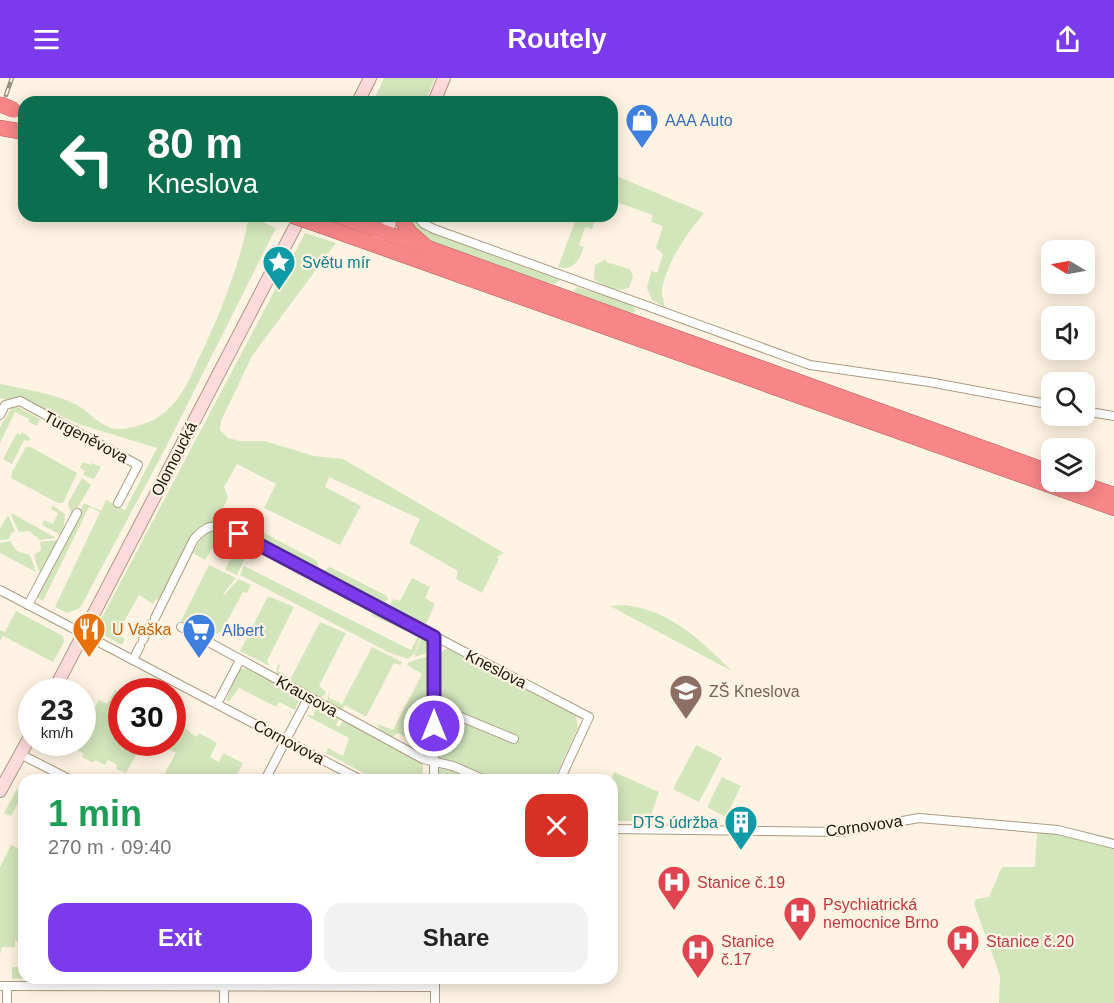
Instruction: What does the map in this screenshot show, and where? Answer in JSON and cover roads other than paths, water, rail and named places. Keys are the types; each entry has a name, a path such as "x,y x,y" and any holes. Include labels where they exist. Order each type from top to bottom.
{"highway":[{"path":"0,128 18,131"},
{"path":"293,222 322,226 1114,508"},
{"path":"355,222 1041,469"},
{"path":"403,222 409,232 433,251"},
{"path":"1095,488 1114,495"}],"main road":[{"path":"361,96 370,78"},
{"path":"436,96 444,78"},
{"name":"Olomoucká","path":"60,678 293,222"},
{"path":"383,222 381,232 388,249"},
{"path":"366,242 381,232 390,222"},
{"path":"0,791 19,756"}],"street":[{"path":"422,222 434,229 810,365 929,382 1041,403"},
{"name":"Turgeněvova","path":"0,415 5,405 20,401 138,465 118,503"},
{"path":"1095,413 1114,416"},
{"path":"28,605 77,513"},
{"name":"Kneslova","path":"133,660 194,539 202,530 212,525 224,526 589,717 563,774"},
{"path":"0,590 83,634"},
{"name":"Krausova","path":"181,627 423,759 453,766 471,774"},
{"name":"Cornovova","path":"83,634 349,774"},
{"path":"434,637 434,774"},
{"path":"217,704 240,660"},
{"path":"268,774 308,698"},
{"path":"434,709 444,710 514,739"},
{"path":"24,756 59,774"},
{"name":"Cornovova","path":"618,829 841,832 920,818 1058,830 1114,844"},
{"path":"224,984 224,1003"},
{"path":"435,984 435,1003"},
{"path":"4,986 7,1003"}],"railway":[{"path":"6,95 12,78"}],"place":[{"name":"AAA Auto","path":"642,149"},
{"name":"Světu mír","path":"279,291"},
{"name":"U Vaška","path":"89,658"},
{"name":"Albert","path":"199,659"},
{"name":"ZŠ Kneslova","path":"686,720"},
{"name":"DTS údržba","path":"741,851"},
{"name":"Stanice č.19","path":"674,911"},
{"name":"Psychiatrická nemocnice Brno","path":"800,942"},
{"name":"Stanice č.20","path":"963,970"},
{"name":"Stanice č.17","path":"698,979"}]}
